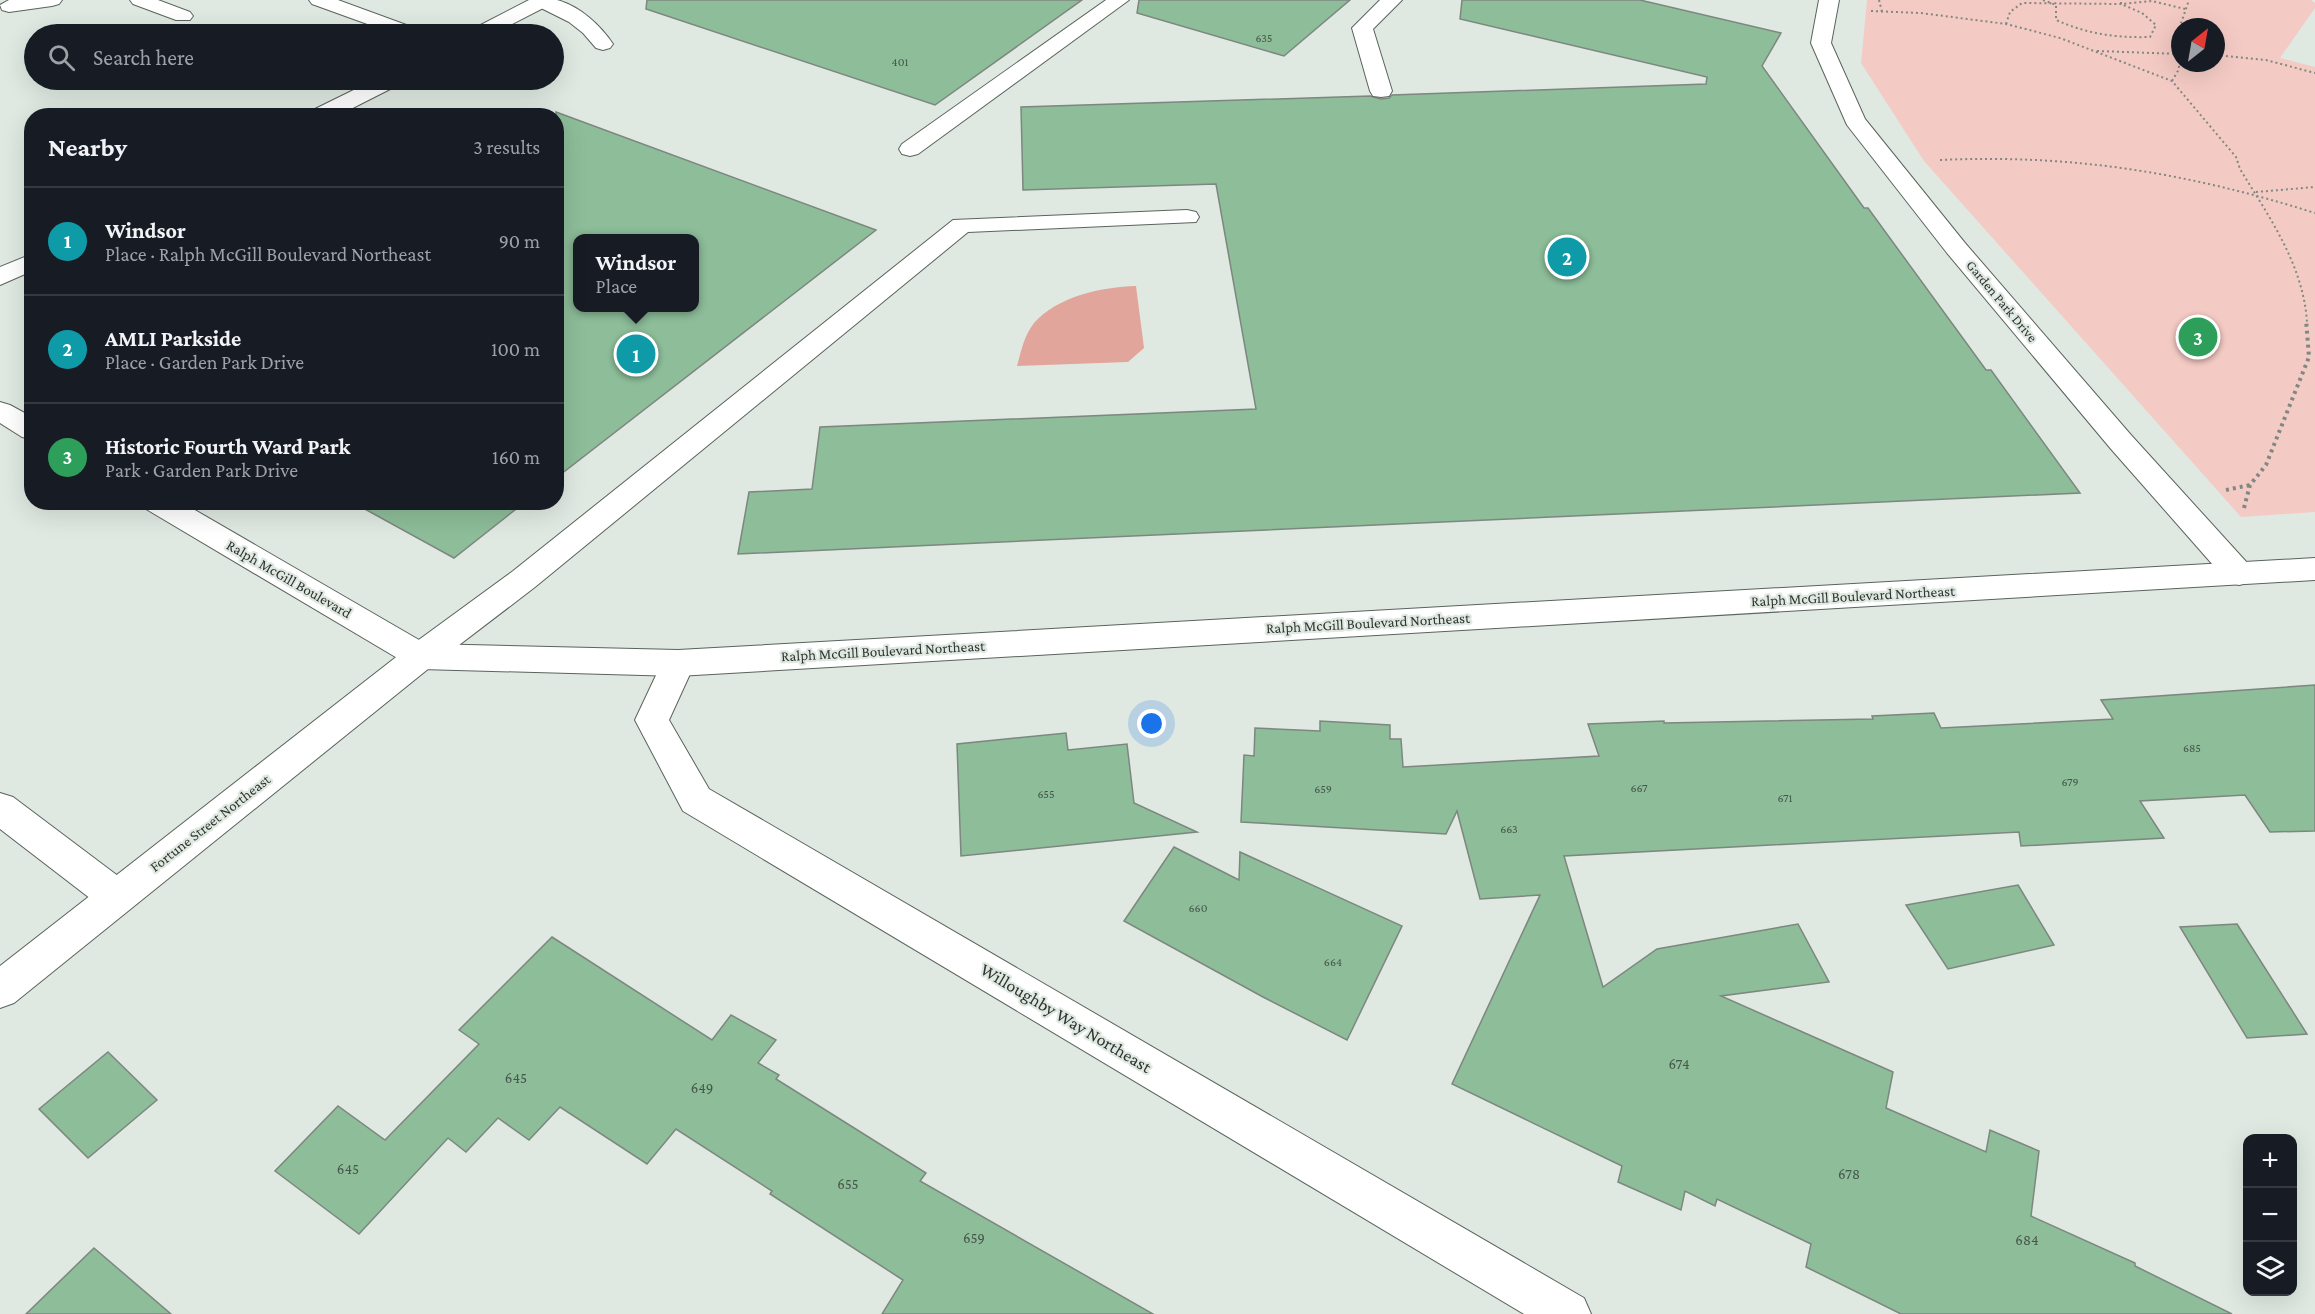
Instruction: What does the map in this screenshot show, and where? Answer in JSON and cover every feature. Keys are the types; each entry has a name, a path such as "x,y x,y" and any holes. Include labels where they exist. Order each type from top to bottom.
{"street":[{"path":"9,6 52,0"},
{"path":"319,0 385,24"},
{"path":"910,149 1119,0"},
{"path":"1381,92 1362,28 1392,0"},
{"name":"Garden Park Drive","path":"1829,0 1821,43 1855,120 1956,248 2076,389 2239,574"},
{"path":"497,24 543,1 566,11 592,28 603,44"},
{"path":"154,2 183,16"},
{"path":"335,108 370,90"},
{"name":"Fortune Street Northeast","path":"0,990 421,656 524,579 962,225 1187,217"},
{"path":"0,277 24,265"},
{"path":"0,411 24,424"},
{"name":"Ralph McGill Boulevard","path":"171,510 421,656"},
{"name":"Ralph McGill Boulevard Northeast","path":"421,656 678,663 2315,569"},
{"name":"Willoughby Way Northeast","path":"678,663 652,720 696,800 1568,1314"},
{"path":"0,808 117,897"}],"path":[{"path":"1879,0 1882,12"},
{"path":"2043,0 2056,5"},
{"path":"2065,0 2074,3"},
{"path":"2182,18 2189,0"},
{"path":"2006,24 2010,12 2022,3 2056,5 2152,1 2185,9"},
{"path":"2056,5 2056,20 2088,35 2116,39 2150,37 2156,25 2142,13 2121,2"},
{"path":"1866,11 1922,13 2006,24 2060,38 2172,81 2236,157 2253,192 2284,241 2305,300 2309,357 2266,465 2250,485 2241,517"},
{"path":"2094,51 2171,53"},
{"path":"2225,56 2266,60 2315,73"},
{"path":"2172,81 2177,72"},
{"path":"1933,160 1994,157 2077,160 2162,172 2253,192 2315,213"},
{"path":"2253,192 2315,187"}],"shaded area":[{"path":"1867,0 2311,0 2315,3 2315,8 2280,58 2315,67 2315,512 2241,517 1924,161 1861,63"},
{"path":"1136,286 1144,348 1128,362 1017,366 1023,344 1034,323 1055,306 1095,291"}],"building":[{"path":"647,0 1082,0 935,105 646,9"},
{"path":"1139,0 1350,0 1284,56 1137,13"},
{"path":"1462,0 1640,0 1781,33 1762,66 1864,208 1868,208 1986,370 1991,370 2080,493 738,554 749,492 812,489 820,427 1256,409 1216,184 1023,190 1021,107 1370,96 1381,99 1392,95 1706,84 1707,77 1460,19"},
{"path":"564,115 876,230 564,472"},
{"path":"367,510 515,510 454,558"},
{"path":"2315,685 2315,831 2270,832 2245,795 2140,801 2164,838 2021,846 2019,832 1564,856 1603,987 1657,949 1798,924 1829,982 1721,996 1893,1072 1886,1108 1986,1152 1990,1130 2039,1151 2031,1216 2135,1263 2135,1266 2232,1314 1901,1314 1806,1267 1811,1244 1717,1199 1715,1206 1685,1191 1681,1210 1618,1182 1622,1166 1452,1084 1540,895 1480,899 1457,811 1446,834 1241,822 1244,755 1254,756 1255,728 1320,731 1320,721 1390,725 1390,739 1401,739 1403,767 1599,756 1588,724 1873,719 1872,716 1934,713 1941,728 2113,719 2101,700"},
{"path":"1066,733 1068,750 1127,744 1134,803 1197,832 961,856 957,744"},
{"path":"1174,847 1239,880 1240,852 1402,926 1347,1040 1124,921"},
{"path":"2018,885 2054,945 1948,969 1906,905"},
{"path":"2237,924 2307,1034 2247,1038 2180,927"},
{"path":"552,937 712,1040 731,1015 776,1040 758,1063 779,1075 776,1079 926,1173 920,1181 1153,1314 882,1314 903,1280 770,1194 772,1191 676,1129 647,1164 560,1107 529,1140 498,1118 466,1152 448,1138 359,1234 275,1171 338,1106 385,1140 479,1044 459,1030"},
{"path":"108,1052 157,1100 88,1158 39,1109"},
{"path":"94,1248 171,1314 26,1314"}],"place":[{"name":"AMLI Parkside","path":"1567,257"},
{"name":"Historic Fourth Ward Park","path":"2198,337"},
{"name":"Windsor","path":"636,354"}]}
